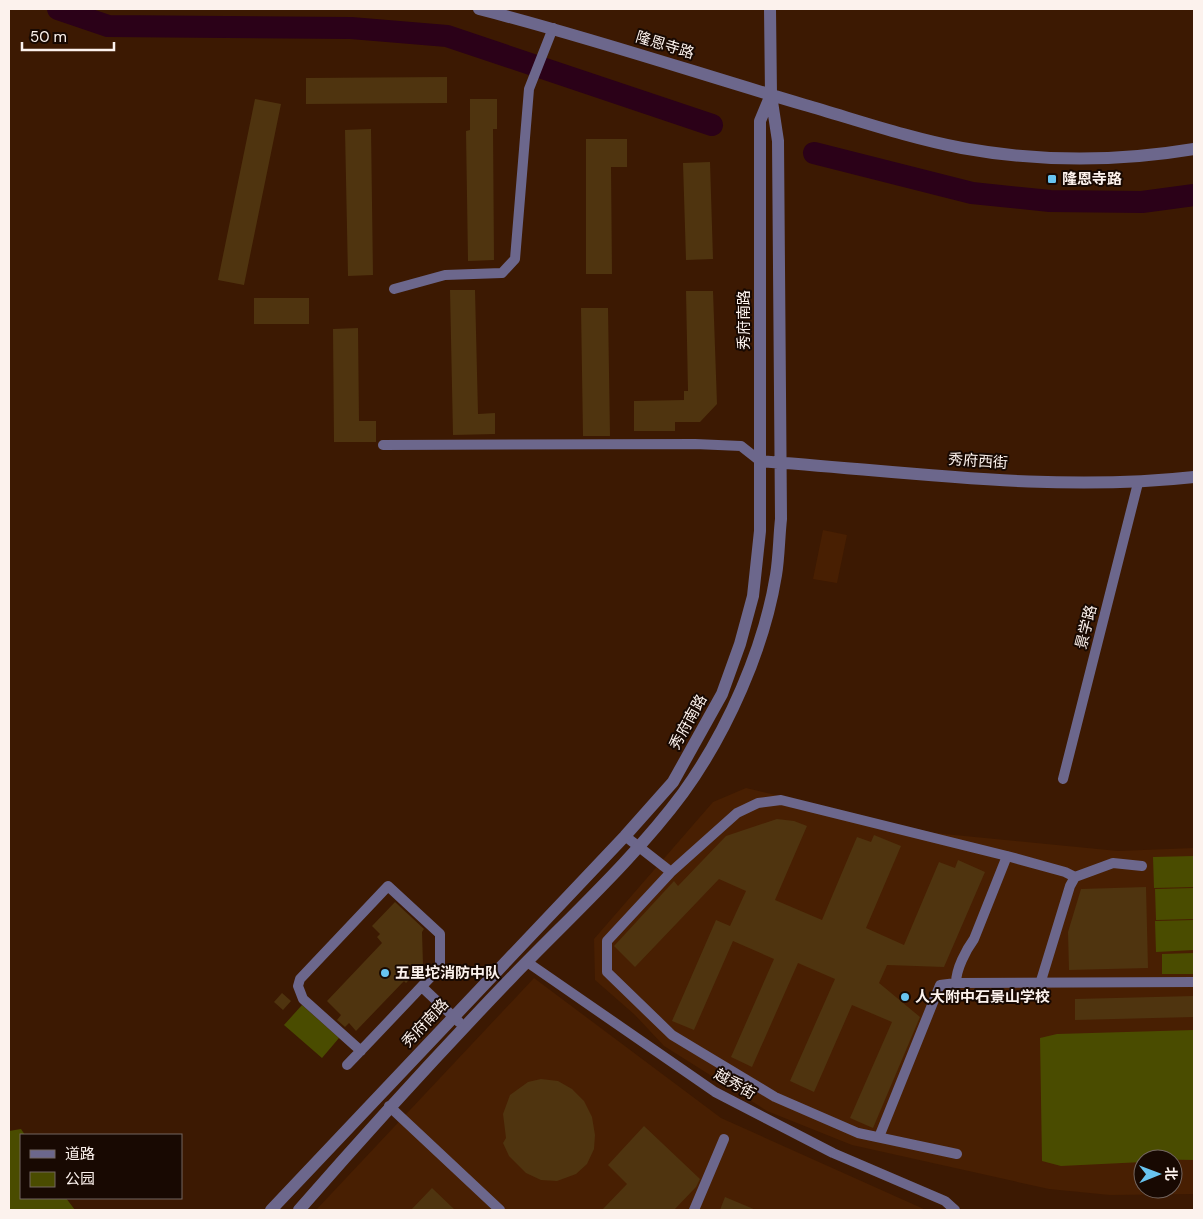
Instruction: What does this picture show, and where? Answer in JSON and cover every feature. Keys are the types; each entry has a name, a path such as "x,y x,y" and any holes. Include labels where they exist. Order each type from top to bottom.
{"street":[{"name":"隆恩寺路","path":"479,9 551,34 929,140 995,153 1055,159 1101,160 1139,158 1194,150"},
{"name":"秀府南路","path":"299,1210 390,1106 637,848 683,792 727,720 762,632 776,575 781,519 778,141 770,95 770,9"},
{"path":"394,289 445,275 502,273 515,259 529,89 551,34"},
{"name":"秀府南路","path":"271,1210 625,836 673,782 722,694 740,644 753,596 760,531 760,122 770,95"},
{"path":"384,445 696,444 741,446 760,461"},
{"name":"秀府西街","path":"760,461 1032,482 1138,483 1194,477"},
{"name":"景学路","path":"1063,779 1138,483"},
{"path":"957,1154 858,1133 775,1097 672,1036 606,972 607,941 671,872 737,813 758,803 781,800 1007,856 1065,872 1075,877"},
{"path":"625,836 637,848 671,872"},
{"path":"956,983 956,976 968,946 974,939 1007,856"},
{"path":"1040,984 1070,886 1075,877 1113,864 1142,866"},
{"path":"347,1065 361,1051 422,987 440,967 440,934 388,886 300,979 298,986 303,999 361,1051"},
{"name":"越秀街","path":"527,962 715,1092 833,1153 945,1202 955,1210"},
{"path":"879,1137 940,985 956,983 1194,982"},
{"path":"422,987 465,1027"},
{"path":"390,1106 500,1210"},
{"path":"694,1210 724,1139"}],"shaded area":[{"path":"823,530 847,535 837,583 813,579"},
{"name":"人大附中石景山学校","path":"746,788 934,833 1118,851 1194,848 1194,1194 1183,1194 1183,1149 1133,1149 1133,1195 1110,1195 1049,1189 852,1145 767,1111 664,1046 635,1015 595,980 594,939 713,802"},
{"path":"534,978 721,1118 926,1210 316,1210"}],"green space":[{"path":"1194,856 1194,887 1154,888 1153,857"},
{"path":"1194,888 1194,919 1156,920 1155,889"},
{"path":"1194,920 1194,950 1156,952 1155,921"},
{"path":"1194,953 1194,974 1162,974 1162,954"},
{"path":"302,1005 339,1038 322,1058 284,1025"},
{"path":"1194,1030 1194,1160 1183,1160 1183,1149 1133,1149 1133,1162 1061,1166 1042,1161 1040,1038 1057,1034"},
{"path":"21,1129 24,1134 20,1134 20,1199 67,1199 75,1210 9,1210 9,1131"}],"building":[{"path":"447,77 447,103 306,104 306,78"},
{"path":"255,99 281,104 244,285 218,280"},
{"path":"470,99 497,99 497,129 493,129 494,260 468,261 466,131 470,130"},
{"path":"371,129 373,275 348,276 345,130"},
{"path":"586,139 627,139 627,167 611,167 612,274 586,274"},
{"path":"710,162 713,259 686,260 683,163"},
{"path":"450,290 475,290 478,414 495,413 495,434 453,435"},
{"path":"686,291 713,291 717,404 700,422 675,422 675,431 634,431 634,401 684,400 684,391 688,391"},
{"path":"254,298 309,298 309,324 254,324"},
{"path":"581,308 608,308 610,436 583,436"},
{"path":"358,328 359,421 376,421 376,442 334,442 333,329"},
{"path":"777,819 794,821 807,826 775,900 822,920 857,837 871,842 874,835 901,846 866,928 904,945 939,862 955,868 958,860 985,872 944,967 887,965 879,983 920,1017 873,1128 850,1118 892,1022 852,1005 814,1092 790,1081 835,979 798,963 752,1067 731,1057 774,959 733,941 694,1030 672,1021 716,920 730,926 746,891 719,879 635,967 614,946 674,881 678,886 726,836"},
{"path":"1146,887 1148,968 1069,970 1068,932 1081,889"},
{"name":"五里坨消防中队","path":"395,902 424,929 422,932 423,965 406,983 404,981 356,1031 349,1023 345,1027 337,1020 341,1015 327,1001 382,943 377,937 380,934 372,926"},
{"path":"282,993 291,1001 283,1010 274,1002"},
{"path":"1194,996 1194,1017 1075,1020 1075,999"},
{"path":"541,1079 558,1081 572,1089 584,1101 592,1117 595,1135 594,1149 587,1164 576,1174 557,1181 541,1180 526,1173 509,1156 503,1143 506,1138 503,1114 510,1095 528,1082"},
{"path":"644,1126 700,1179 696,1187 674,1210 602,1210 627,1184 608,1165"},
{"path":"432,1188 455,1210 411,1210"},
{"path":"725,1197 756,1210 720,1210"}],"waterway":[{"path":"58,9 108,26 351,28 447,36 712,125"},
{"path":"814,153 972,193 1050,201 1142,202 1194,195"}],"place":[{"name":"隆恩寺路","path":"1052,179"},
{"name":"五里坨消防中队","path":"385,973"},
{"name":"人大附中石景山学校","path":"905,997"}]}
